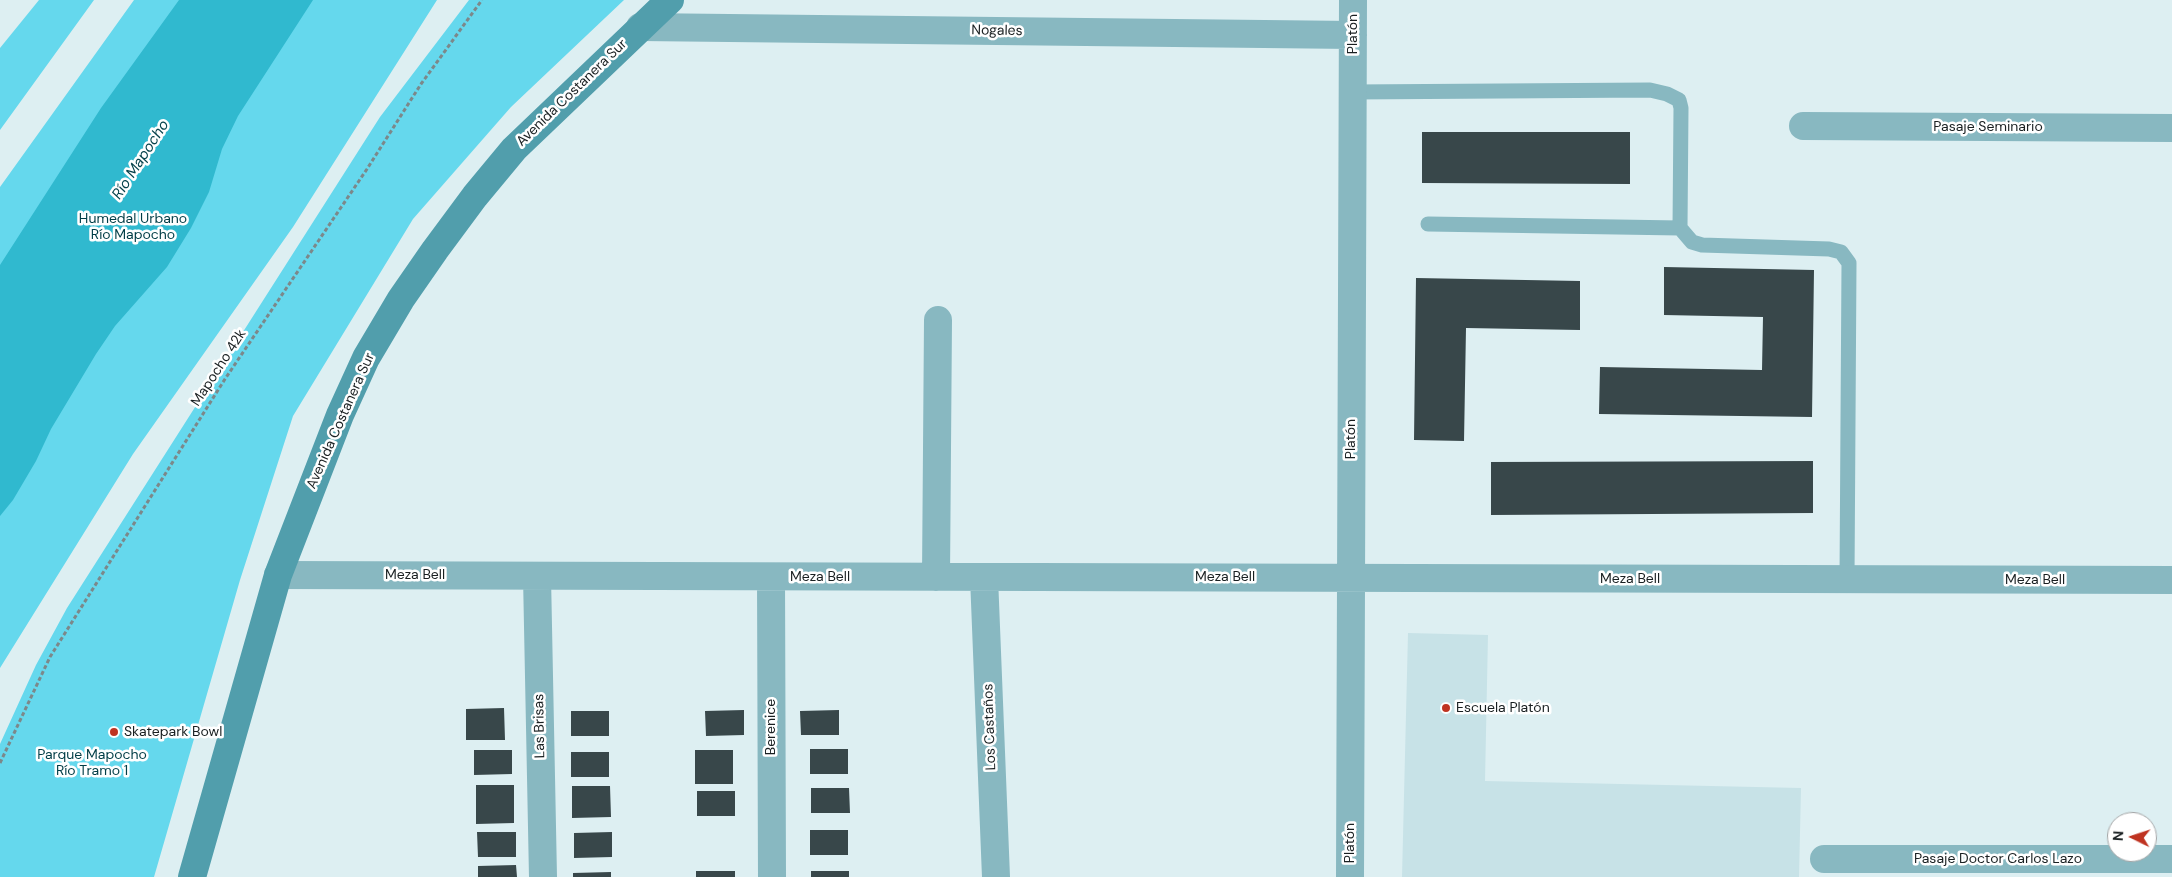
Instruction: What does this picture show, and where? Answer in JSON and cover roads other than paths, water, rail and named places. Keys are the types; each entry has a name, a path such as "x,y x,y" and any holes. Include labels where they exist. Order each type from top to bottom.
{"main road":[{"name":"Avenida Costanera Sur","path":"192,877 278,575 340,414 366,358 401,299 469,203 514,149 670,0"}],"street":[{"name":"Platón","path":"1350,877 1353,0"},
{"name":"Nogales","path":"640,27 1353,35"},
{"name":"Pasaje Seminario","path":"1803,126 2172,128"},
{"path":"936,577 938,320"},
{"name":"Meza Bell","path":"278,575 2172,580"},
{"name":"Las Brisas","path":"537,576 544,877"},
{"name":"Berenice","path":"770,576 772,877"},
{"name":"Los Castaños","path":"984,577 996,877"},
{"name":"Pasaje Doctor Carlos Lazo","path":"1824,859 2172,859"}],"lane":[{"path":"1352,92 1650,90 1667,94 1679,100 1681,108 1680,228 1692,242 1702,245 1829,248 1841,252 1848,263 1847,579"},
{"path":"1428,224 1680,228"}],"water":[{"name":"Río Mapocho","path":"179,0 313,0 238,116 222,149 209,192 191,228 167,267 115,326 96,354 51,429 36,461 13,500 0,516 0,265 101,108"}],"place":[{"name":"Escuela Platón","path":"1446,708"},
{"name":"Skatepark Bowl","path":"114,732"}],"park label":[{"name":"Humedal Urbano Río Mapocho","path":"133,227"},
{"name":"Parque Mapocho Río Tramo 1","path":"92,764"}]}
